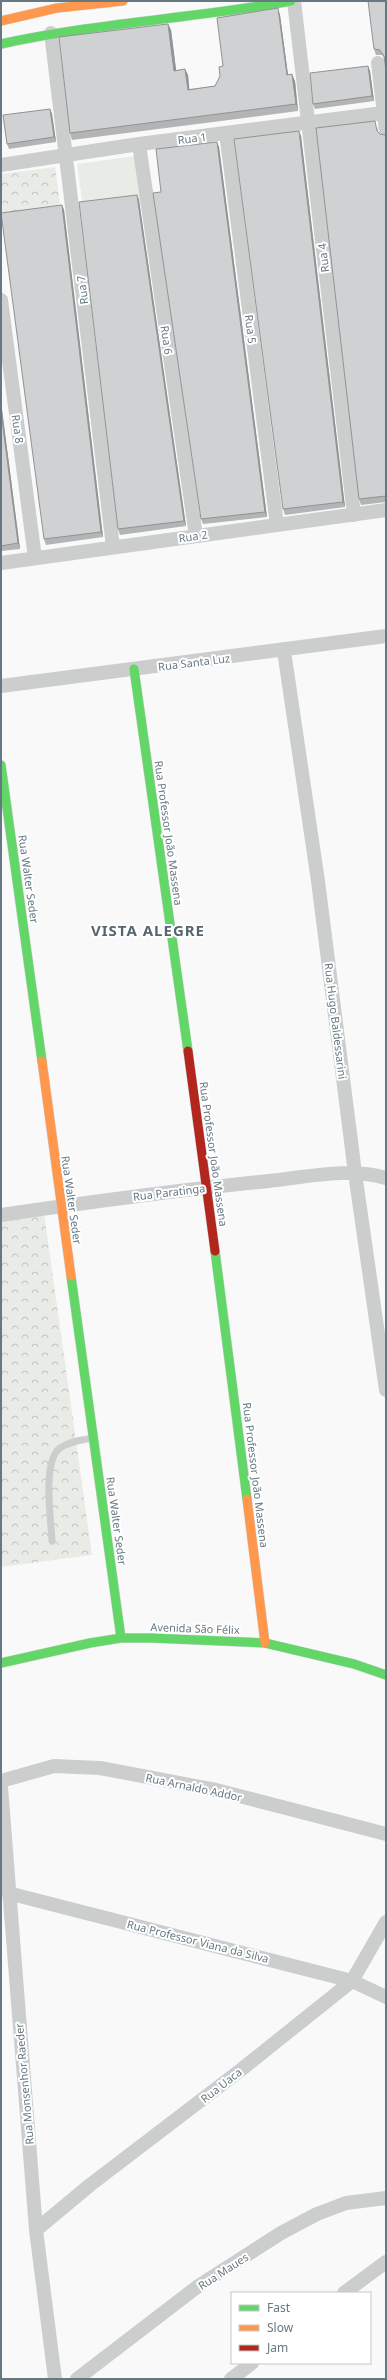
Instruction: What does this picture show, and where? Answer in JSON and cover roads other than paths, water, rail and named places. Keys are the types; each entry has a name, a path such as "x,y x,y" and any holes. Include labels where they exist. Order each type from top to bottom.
{"street":[{"path":"1,21 57,8 123,1"},
{"path":"1,44 51,33 233,11 292,1"},
{"name":"Rua 4","path":"292,1 354,515"},
{"name":"Rua 7","path":"51,33 113,547"},
{"path":"378,63 386,132"},
{"name":"Rua 1","path":"1,165 140,144 307,124 383,113"},
{"name":"Rua 5","path":"226,133 277,525"},
{"name":"Rua 6","path":"140,144 196,536"},
{"name":"Rua 8","path":"1,300 35,558"},
{"name":"Rua 2","path":"1,563 386,510"},
{"name":"Rua Santa Luz","path":"1,686 284,651 386,636"},
{"name":"Rua Hugo Baldessarini","path":"284,651 318,881 355,1173 386,1390"},
{"name":"Rua Professor João Massena","path":"134,669 207,1187 265,1643"},
{"name":"Rua Walter Seder","path":"1,765 121,1638"},
{"name":"Rua Paratinga","path":"1,1215 207,1187 355,1173 386,1178"},
{"name":"Avenida São Félix","path":"1,1663 121,1638 151,1638 265,1643 354,1664 386,1675"},
{"name":"Rua Arnaldo Addor","path":"1,1781 54,1766 100,1768 216,1790 386,1834"},
{"name":"Rua Monsenhor Raeder","path":"1,1787 8,1893 36,2230 55,2379"},
{"name":"Rua Professor Viana da Silva","path":"8,1893 352,1981 386,1997"},
{"name":"Rua Uaca","path":"36,2230 90,2185 242,2069 352,1981 386,1922"},
{"name":"Rua Maues","path":"77,2379 196,2287 281,2233 317,2214 346,2203 386,2198"},
{"path":"345,2292 386,2262"},
{"path":"231,2379 251,2364"}],"lane":[{"path":"52,1541 49,1472 52,1459 59,1448 71,1442 93,1438"}],"district":[{"name":"VISTA ALEGRE","path":"148,930"}]}
